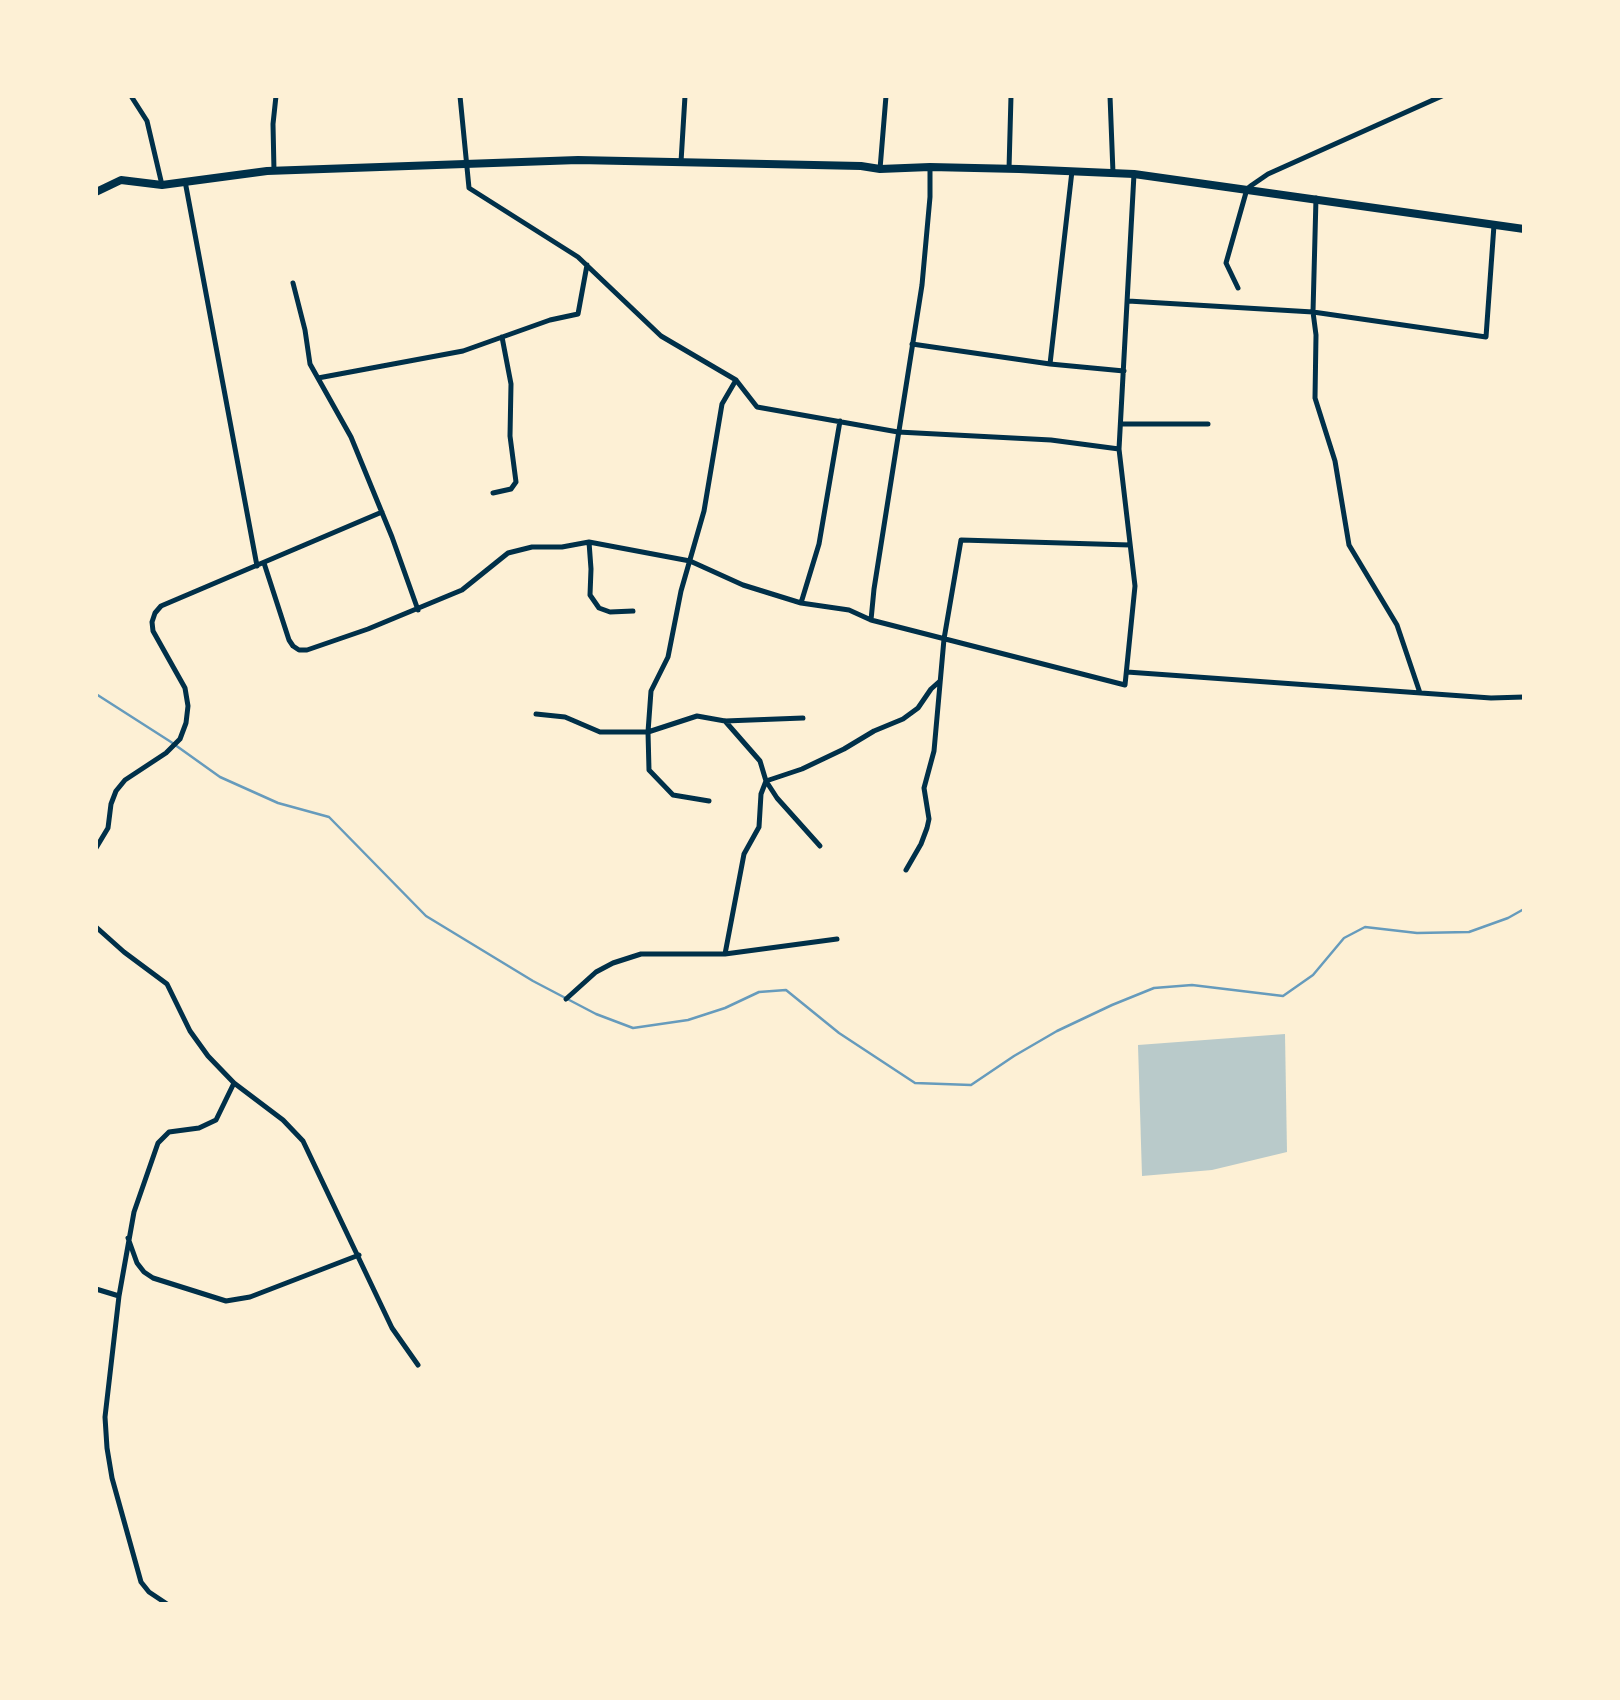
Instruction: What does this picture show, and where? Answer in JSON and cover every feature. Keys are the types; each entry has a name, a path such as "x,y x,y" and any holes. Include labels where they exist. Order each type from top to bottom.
{"main road":[{"path":"96,192 121,180 162,185 274,171 578,160 861,166 880,169 1009,169 1134,174 1524,229"}],"street":[{"path":"131,96 147,121 162,185"},
{"path":"274,171 273,124 276,96"},
{"path":"460,96 469,188 578,257 661,336 736,380 757,407 898,432 1051,440 1119,449"},
{"path":"681,162 685,96"},
{"path":"880,169 886,96"},
{"path":"1009,169 1011,96"},
{"path":"1110,96 1113,173"},
{"path":"1238,288 1226,264 1247,189 1268,174 1442,96"},
{"path":"871,620 922,285 930,167"},
{"path":"1050,364 1072,171"},
{"path":"264,563 289,640 299,650 319,646 418,610 462,590 508,553 532,547 562,547 589,541 690,561 743,585 801,603 849,610 871,620 1125,685 1135,586 1119,449 1134,174"},
{"path":"185,181 257,566"},
{"path":"1316,198 1313,312 1316,335 1315,398 1335,461 1349,545 1397,625 1420,693"},
{"path":"1128,301 1313,312 1486,337 1494,224"},
{"path":"318,378 463,351 550,320 578,314 587,265"},
{"path":"293,283 310,364 351,437 418,610"},
{"path":"493,493 511,489 516,481 510,436 511,384 502,337"},
{"path":"912,344 1050,364 1125,371"},
{"path":"709,801 674,795 649,770 648,732 651,691 668,657 677,621 681,591 704,511 722,404 736,380"},
{"path":"801,603 819,544 839,421"},
{"path":"1122,424 1208,425"},
{"path":"96,848 108,828 111,804 117,791 125,780 166,753 180,739 186,723 188,706 185,688 153,632 155,613 161,606 382,513"},
{"path":"906,870 929,819 924,788 934,751 944,639 961,540 1130,545"},
{"path":"589,541 592,569 590,595 599,608 610,612 633,611"},
{"path":"1126,672 1491,698 1524,697"},
{"path":"725,954 744,855 759,827 761,794 766,782 802,769 874,731 904,719 918,708 940,681"},
{"path":"536,714 565,717 600,732 648,732 697,716 724,721 803,718"},
{"path":"724,721 760,761 766,782 777,798 820,846"},
{"path":"96,926 124,952 167,984 190,1031 208,1056 234,1083 283,1120 303,1141 392,1328 418,1365"},
{"path":"566,999 596,972 641,954 725,954 837,939"},
{"path":"167,1604 149,1592 141,1582 112,1478 107,1448 105,1417 119,1296 128,1238 142,1186 162,1136 176,1129 208,1126 216,1120 234,1083"},
{"path":"128,1238 136,1263 153,1278 226,1301 250,1297 359,1255"},
{"path":"96,1289 119,1296"}],"shaded area":[{"path":"1285,1034 1287,1152 1212,1170 1142,1176 1138,1045"}],"waterway":[{"path":"96,694 220,777 278,803 329,817 426,916 533,981 596,1014 633,1028 688,1020 725,1008 759,992 786,990 839,1033 915,1083 971,1085 1057,1031 1154,988 1192,985 1283,996 1313,975 1344,938 1365,927 1417,933 1469,932 1508,918 1524,909"}]}
